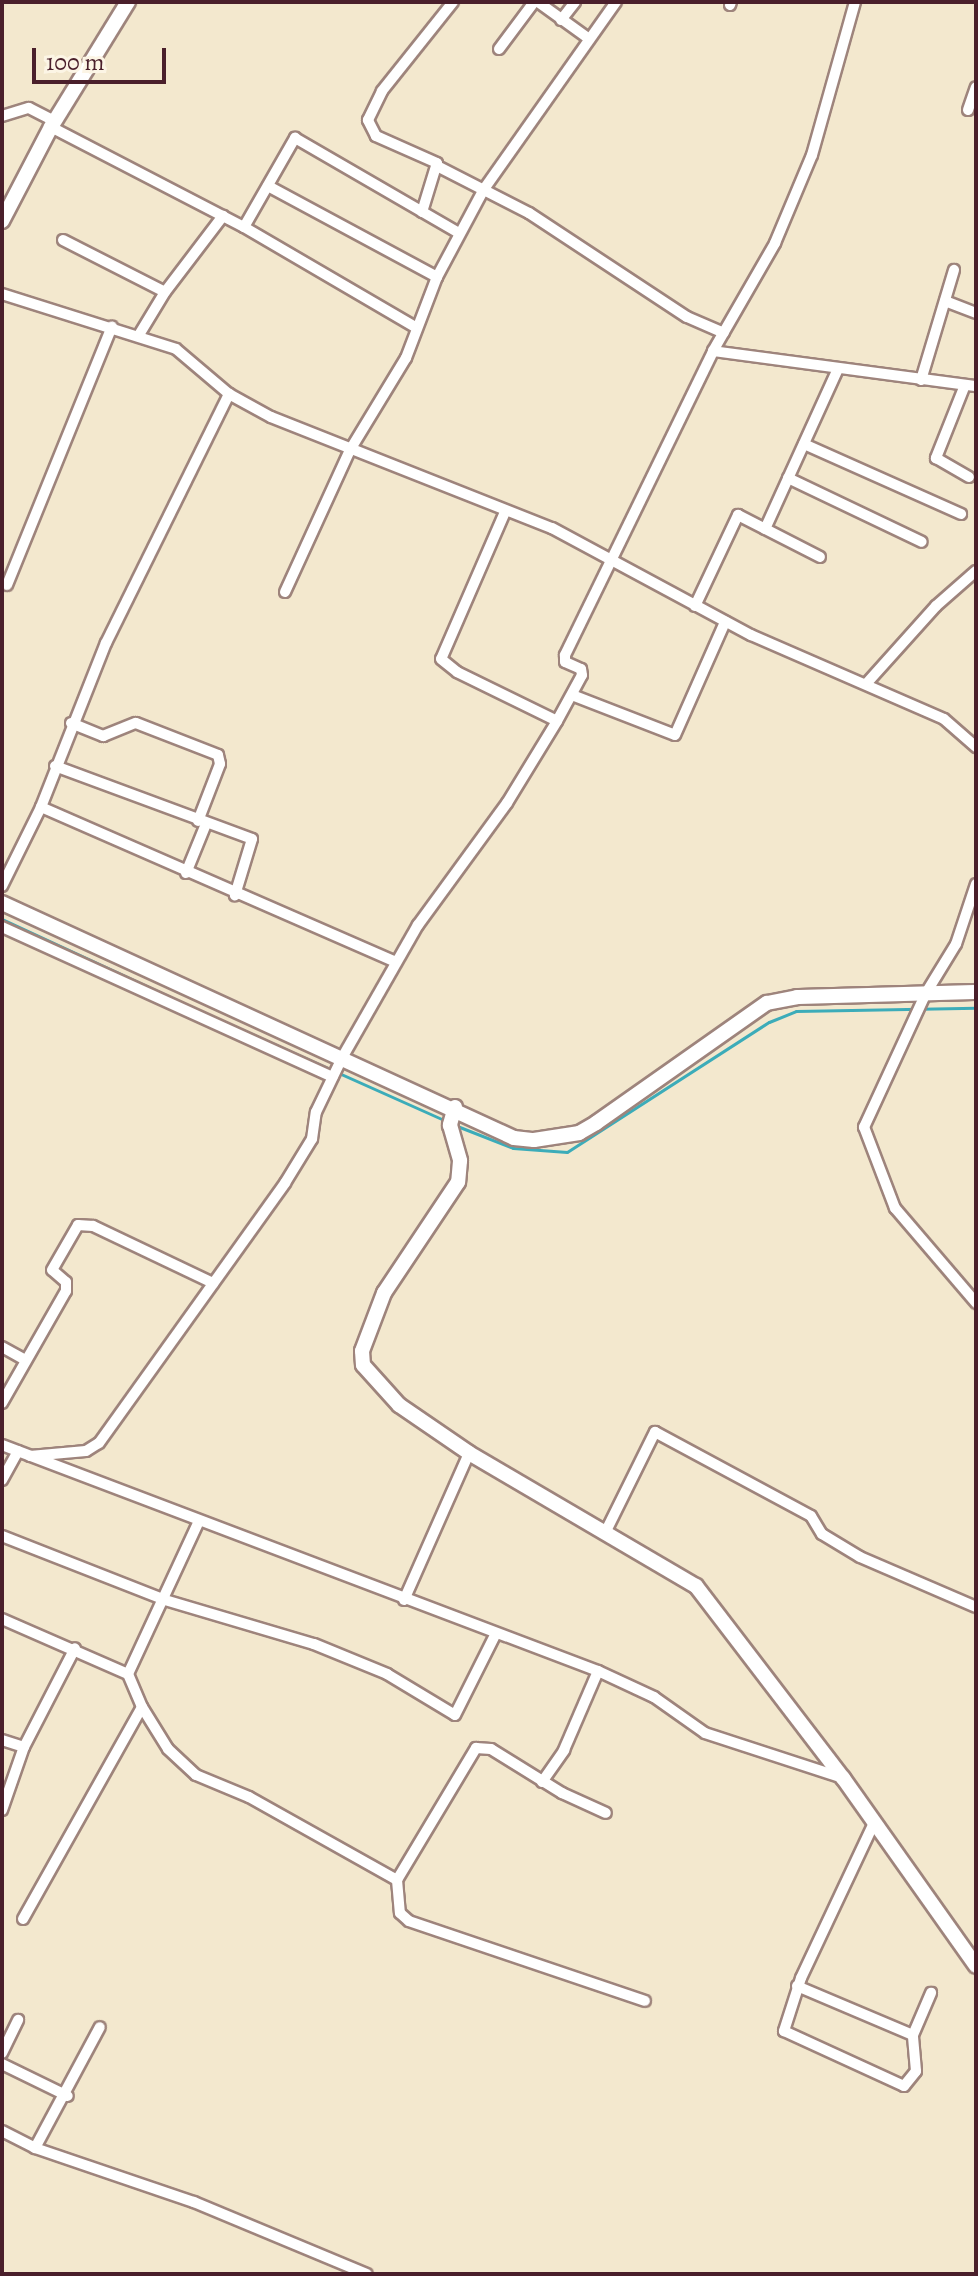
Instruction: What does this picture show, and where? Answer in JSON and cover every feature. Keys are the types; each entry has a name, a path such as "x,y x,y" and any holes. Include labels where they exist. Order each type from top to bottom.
{"street":[{"path":"2,221 52,124 128,2"},
{"path":"453,2 382,91 368,120 376,136 484,189 563,233 687,317 724,333"},
{"path":"499,49 536,2 588,38"},
{"path":"561,20 575,2"},
{"path":"285,592 350,450 398,374 437,277 459,233 484,189 616,2"},
{"path":"30,1456 96,1447 213,1283 312,1139 316,1112 341,1060 396,962 572,695 582,672 564,657 609,557 713,351 775,243 812,155 855,2"},
{"path":"968,110 976,87"},
{"path":"2,116 29,108 52,124 244,227 417,328"},
{"path":"244,227 292,140 300,139 361,181 459,233"},
{"path":"422,212 439,167"},
{"path":"268,186 437,277"},
{"path":"139,335 165,292 223,216"},
{"path":"63,240 165,292"},
{"path":"921,380 954,270"},
{"path":"2,294 176,349 229,394 350,450 609,557 725,622 944,719 976,747"},
{"path":"945,301 976,313"},
{"path":"7,585 112,327"},
{"path":"713,351 837,371 970,386 936,458 969,477"},
{"path":"765,529 837,371"},
{"path":"2,886 41,807 71,723 229,394"},
{"path":"804,444 961,514"},
{"path":"788,478 922,542"},
{"path":"505,512 441,659 457,672 557,721"},
{"path":"695,606 738,515 820,557"},
{"path":"866,684 936,606 976,571"},
{"path":"572,695 675,735 725,622"},
{"path":"71,723 110,736 122,725 136,723 218,755 220,764 186,873"},
{"path":"55,766 254,841 235,895"},
{"path":"41,807 235,895 396,962"},
{"path":"976,884 956,944 921,1003 874,1099 865,1135 895,1208 976,1303"},
{"path":"2,903 341,1060 453,1116 514,1138 555,1139 596,1123 767,1003 797,997 921,1003 976,992"},
{"path":"2,927 334,1076"},
{"path":"453,1116 460,1161 458,1182 384,1293 362,1351 374,1381 469,1453 696,1586 843,1778 976,1966"},
{"path":"2,1403 66,1291 66,1282 52,1270 78,1225 93,1226 213,1283"},
{"path":"2,1347 25,1360"},
{"path":"605,1533 655,1432 811,1516 822,1534 860,1557 976,1607"},
{"path":"2,1445 495,1635 598,1671 654,1697 705,1733 843,1778"},
{"path":"2,1480 18,1451"},
{"path":"404,1600 469,1453"},
{"path":"128,1674 165,1600 199,1521"},
{"path":"2,1536 165,1600 314,1644 387,1674 455,1715 495,1635"},
{"path":"2,1619 75,1648 128,1674 142,1707 168,1749 196,1775 249,1797 397,1880"},
{"path":"2,1810 24,1747 75,1648"},
{"path":"542,1782 564,1750 598,1671"},
{"path":"23,1919 142,1707"},
{"path":"2,1740 24,1747"},
{"path":"606,1813 542,1782 491,1749 476,1748 397,1880 400,1913 409,1921 645,2001"},
{"path":"874,1823 797,1986 784,2026 786,2034 894,2084 909,2084 914,2077 913,2035 931,1993"},
{"path":"797,1986 913,2035"},
{"path":"2,2053 18,2020"},
{"path":"35,2148 68,2096 100,2027"},
{"path":"2,2064 68,2096"},
{"path":"2,2131 35,2148 194,2202 367,2274"}],"waterway":[{"path":"2,919 198,1010"},
{"path":"457,1126 513,1148 567,1152 769,1022 796,1011 976,1008"},
{"path":"227,1023 446,1121"}]}
